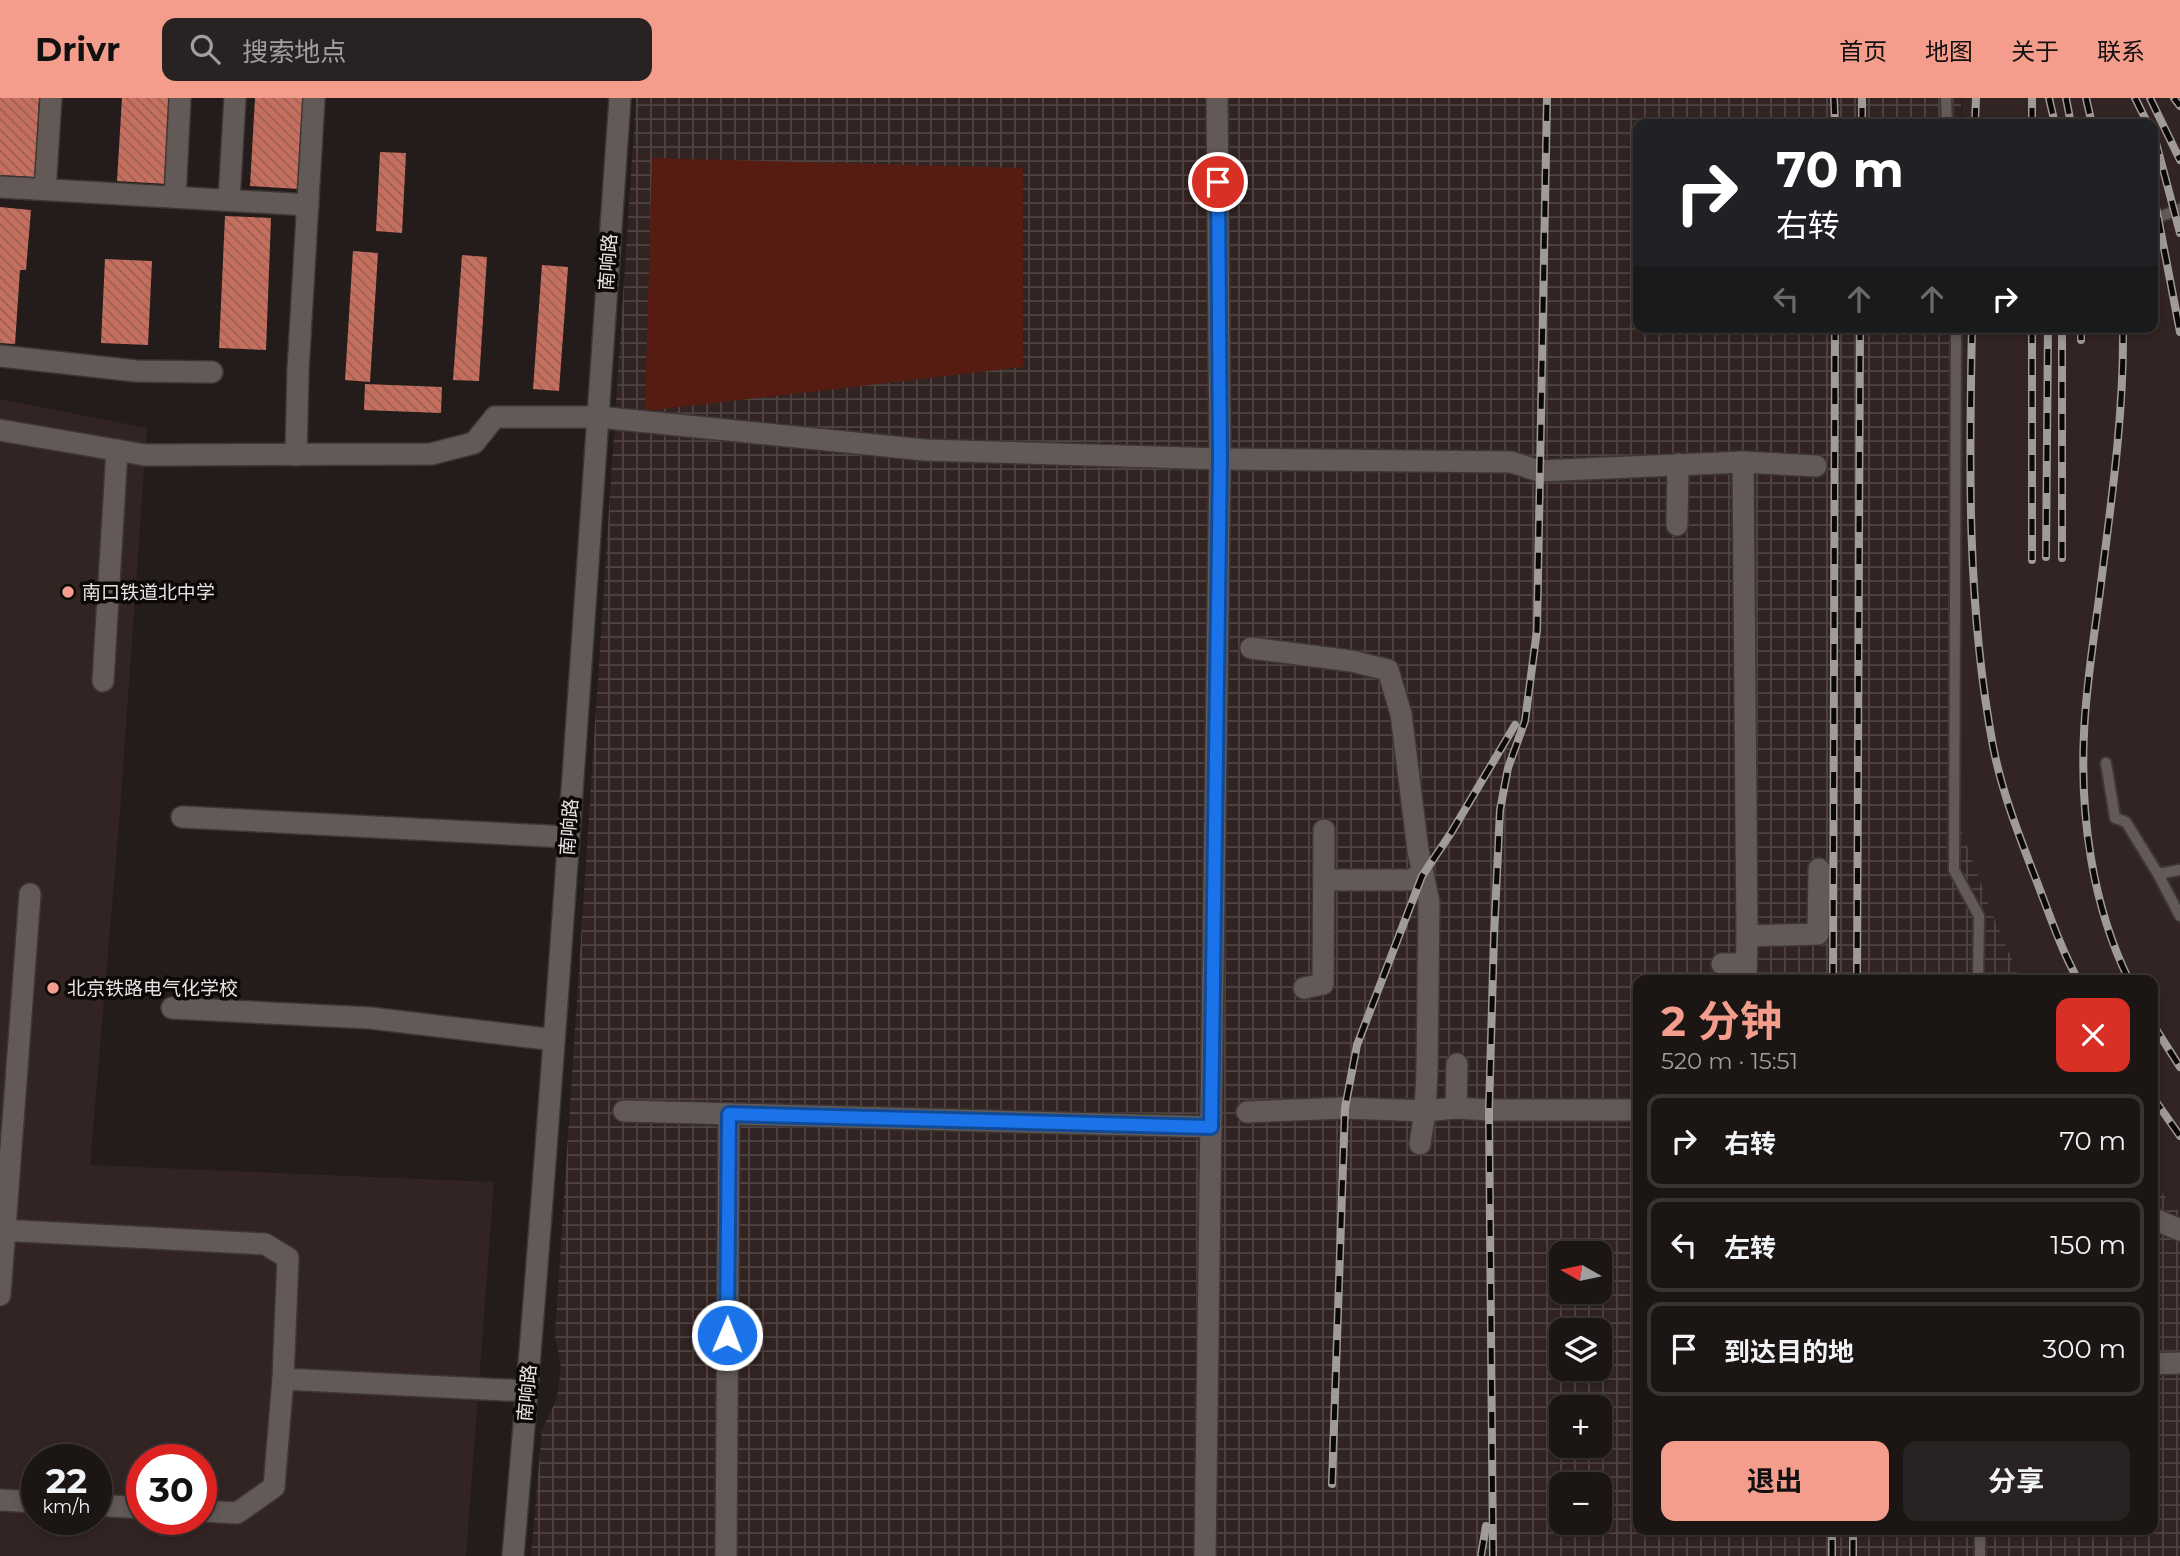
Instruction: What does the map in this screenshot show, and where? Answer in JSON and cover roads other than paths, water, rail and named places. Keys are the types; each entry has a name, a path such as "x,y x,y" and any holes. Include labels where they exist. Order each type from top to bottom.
{"street":[{"path":"45,189 51,98"},
{"path":"175,197 180,98"},
{"path":"229,200 235,98"},
{"path":"296,455 298,370 314,98"},
{"name":"南响路","path":"513,1556 568,836 620,98"},
{"path":"1205,1556 1220,458 1217,98"},
{"path":"0,187 307,205"},
{"path":"0,356 136,370 212,372"},
{"path":"0,430 145,455 431,454 474,443 495,417 598,417 925,450 1220,458 1511,461 1539,471 1743,462 1816,466"},
{"path":"103,681 117,450"},
{"path":"1722,964 1746,972 1748,936 1743,462"},
{"path":"1677,525 1678,464"},
{"path":"1251,648 1351,661 1388,670 1401,714 1422,876 1429,902 1425,1111 1420,1144"},
{"path":"182,817 568,836"},
{"path":"1304,988 1323,984 1324,830"},
{"path":"1748,936 1818,934 1819,869"},
{"path":"1325,880 1408,880 1422,876"},
{"path":"0,1295 2,1230 30,894"},
{"path":"172,1008 370,1018 547,1039"},
{"path":"1456,1108 1457,1065"},
{"path":"1247,1112 1345,1108 1425,1111 1456,1108 1633,1111"},
{"path":"624,1111 1211,1127"},
{"path":"726,1556 729,1114"},
{"path":"2158,1221 2180,1230"},
{"path":"2,1230 265,1244 288,1258 283,1378 274,1487 237,1513 217,1512"},
{"path":"2158,1364 2180,1363"},
{"path":"283,1378 527,1391"},
{"path":"0,1500 21,1501"}],"lane":[{"path":"1946,98 1947,119"},
{"path":"2158,218 2180,209"},
{"path":"1956,333 1954,870 1979,916 1978,975"},
{"path":"2106,763 2115,818 2126,822 2180,916"},
{"path":"2158,874 2180,870"},
{"path":"1980,1535 1980,1556"}],"railway":[{"path":"1493,1556 1489,1110 1494,936 1500,810 1508,768 1525,721 1537,630 1547,98"},
{"path":"1834,98 1835,119"},
{"path":"1862,98 1862,119"},
{"path":"1975,119 1976,98"},
{"path":"2032,98 2032,119"},
{"path":"2049,98 2054,119"},
{"path":"2066,98 2070,119"},
{"path":"2086,98 2091,119"},
{"path":"2135,98 2146,119"},
{"path":"2150,98 2180,160"},
{"path":"2174,98 2180,106"},
{"path":"2158,150 2180,233"},
{"path":"2158,217 2180,332"},
{"path":"1833,975 1835,333"},
{"path":"1857,975 1860,333"},
{"path":"1972,333 1970,432 1974,589 1978,642 1993,746 2018,832 2076,975"},
{"path":"2032,333 2032,560"},
{"path":"2046,557 2048,333"},
{"path":"2062,333 2062,558"},
{"path":"2081,333 2081,340"},
{"path":"2123,333 2119,426 2088,679 2083,764 2087,827 2097,891 2116,951 2127,975"},
{"path":"1332,1484 1345,1108 1357,1045 1422,876 1451,833 1515,725"},
{"path":"2158,1032 2180,1067"},
{"path":"2158,1105 2180,1136"},
{"path":"1481,1556 1486,1526"},
{"path":"1832,1535 1832,1556"},
{"path":"1853,1535 1853,1556"}],"place":[{"name":"南口铁道北中学","path":"68,592"},
{"name":"北京铁路电气化学校","path":"53,988"}]}
